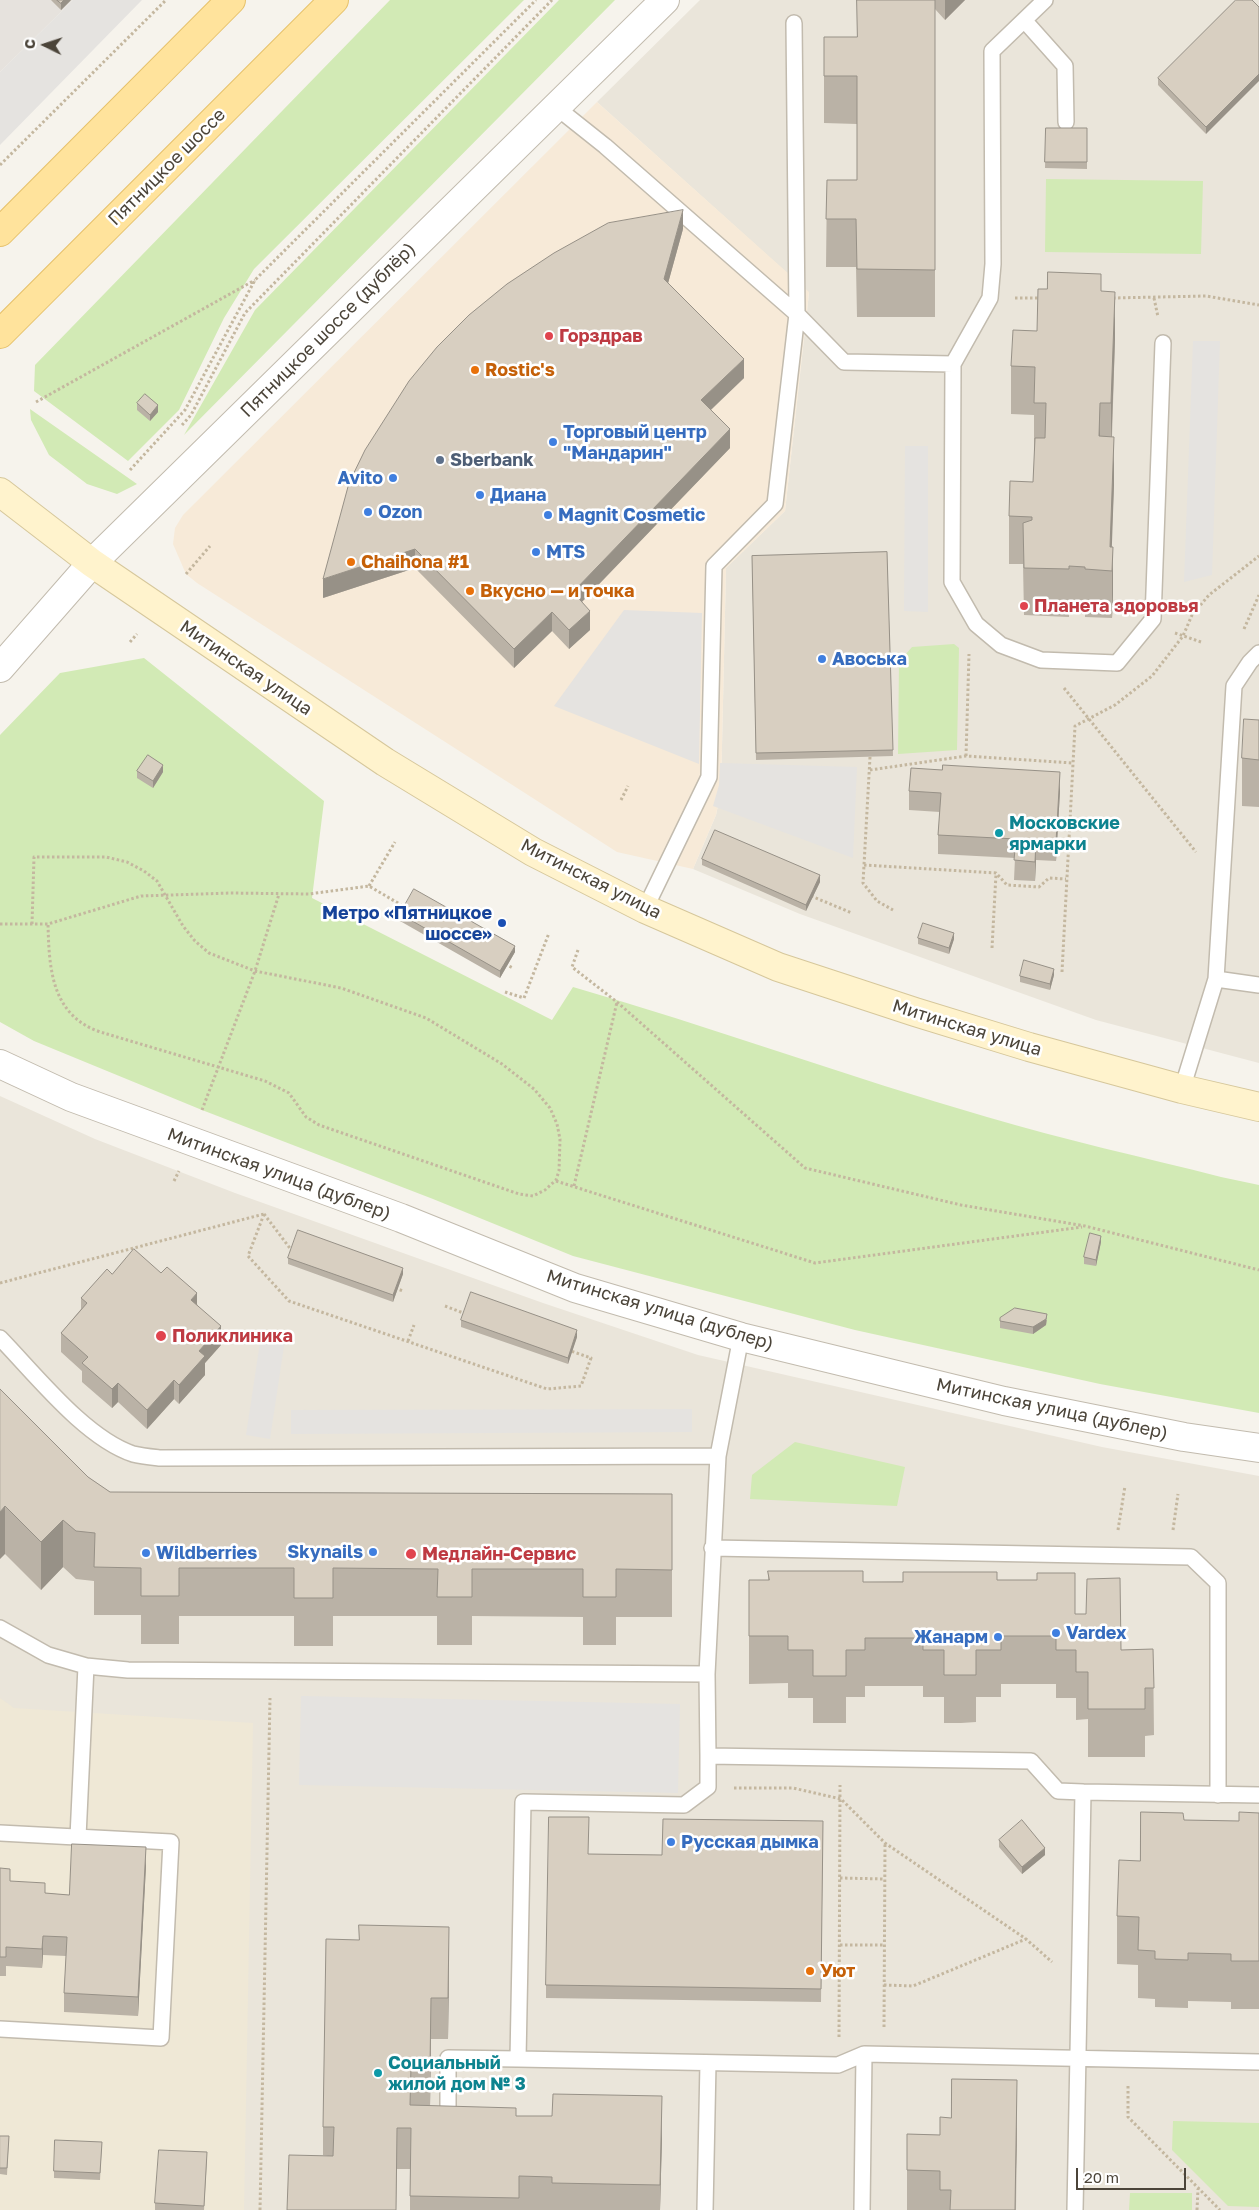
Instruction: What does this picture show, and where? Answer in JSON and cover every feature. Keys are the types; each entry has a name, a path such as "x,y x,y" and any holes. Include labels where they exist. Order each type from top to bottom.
{"main road":[{"path":"0,232 231,0"},
{"name":"Пятницкое шоссе","path":"0,334 334,0"},
{"name":"Митинская улица","path":"0,492 92,563 385,762 533,852 645,909 778,967 914,1012 1014,1043 1182,1089 1259,1107"}],"street":[{"name":"Пятницкое шоссе (дублёр)","path":"0,668 92,563 664,0"},
{"name":"Митинская улица (дублер)","path":"0,1064 71,1097 400,1218 575,1288 741,1337 1004,1401 1184,1437 1259,1448"}],"lane":[{"path":"1045,0 992,51 993,264 990,298 953,364 952,582 976,624 1001,645 1041,660 1116,663 1153,618 1163,343"},
{"path":"1024,20 1065,66 1066,122"},
{"path":"645,909 709,777 714,566 775,504 797,314 794,23"},
{"path":"556,107 605,146 797,314 844,362 953,364"},
{"path":"1182,1089 1216,979 1234,686 1250,662 1259,653"},
{"path":"1216,979 1259,985"},
{"path":"518,2059 522,1802 684,1805 708,1787 707,1674 718,1456 741,1337"},
{"path":"0,1338 88,1429 113,1445 134,1454 160,1458 718,1456"},
{"path":"712,1548 1191,1556 1218,1583 1218,1795"},
{"path":"0,1628 48,1655 86,1666 128,1670 707,1674"},
{"path":"78,1837 86,1666"},
{"path":"708,1756 1031,1761 1058,1792 1259,1795"},
{"path":"1075,2210 1076,2058 1084,1792"},
{"path":"0,1833 171,1842 161,2038 0,2030"},
{"path":"448,2121 448,2058 838,2065 864,2054 884,2054 1259,2062"},
{"path":"862,2210 864,2054"},
{"path":"705,2210 708,2063"}],"path":[{"path":"0,165 166,0"},
{"path":"36,402 256,280 536,0"},
{"path":"178,428 191,415 245,313 552,0"},
{"path":"130,470 184,410 256,280"},
{"path":"1106,298 1206,296 1259,305"},
{"path":"990,298 1048,298"},
{"path":"186,574 210,546"},
{"path":"1062,972 1075,726 1115,705 1152,676 1183,636 1192,615 1210,594 1259,556"},
{"path":"1241,636 1259,595"},
{"path":"966,756 969,636 976,624"},
{"path":"1171,632 1201,642"},
{"path":"130,642 137,634"},
{"path":"1041,660 1222,884"},
{"path":"870,770 966,756 1073,763"},
{"path":"870,757 863,883 877,901 893,910"},
{"path":"621,800 628,786"},
{"path":"369,886 395,842"},
{"path":"32,924 34,857 106,857 127,862 157,881 183,926 195,941 209,953 255,971 341,988 426,1018 502,1064 534,1089 550,1108 557,1124 560,1157 556,1180 545,1190 533,1196 518,1194 319,1125 306,1117 289,1093 265,1081 107,1034 85,1025 63,1006 54,982 50,966 48,924"},
{"path":"864,865 996,873 1007,885 1039,887 1049,878 1066,879"},
{"path":"992,948 996,873"},
{"path":"0,924 48,924 141,896 165,894 309,894 369,886 416,913"},
{"path":"804,893 852,913"},
{"path":"201,1113 255,971 279,894"},
{"path":"505,992 524,998 549,933"},
{"path":"578,950 572,967 617,1002 805,1168 961,1205 1085,1226 1259,1270"},
{"path":"497,959 513,968"},
{"path":"574,1186 617,1002"},
{"path":"174,1181 178,1171"},
{"path":"556,1180 815,1263 1085,1226"},
{"path":"264,1214 292,1251 302,1254"},
{"path":"0,1283 264,1214"},
{"path":"264,1214 248,1256 289,1301 547,1389 581,1386 591,1358 563,1348"},
{"path":"394,1288 403,1291"},
{"path":"445,1306 472,1316"},
{"path":"408,1341 414,1325"},
{"path":"1114,1555 1125,1486"},
{"path":"1168,1556 1178,1494"},
{"path":"260,2210 270,1671"},
{"path":"708,1787 793,1788 840,1799 885,1843 1026,1939 1079,1985"},
{"path":"838,2065 840,1799"},
{"path":"884,2054 885,1843"},
{"path":"840,1878 885,1878"},
{"path":"884,1985 913,1986 1026,1939"},
{"path":"840,1945 884,1945"},
{"path":"1128,2059 1128,2117 1220,2210"},
{"path":"1197,2210 1198,2188"}],"shaded area":[{"path":"0,0 73,0 0,72"},
{"path":"73,0 142,0 0,145 0,72"},
{"path":"700,0 1259,0 1259,1063 1096,1020 800,914 693,869 716,815 721,790 726,568 785,511 809,293 597,102"},
{"path":"597,102 809,292 785,511 726,568 721,790 716,815 693,869 617,852 197,583 186,574 173,544 175,528 183,515"},
{"path":"1193,341 1220,341 1212,575 1184,582"},
{"path":"905,446 928,446 928,612 904,611"},
{"path":"624,610 702,613 699,764 554,706"},
{"path":"720,763 857,767 853,858 713,806 719,785"},
{"path":"0,1096 95,1139 235,1193 543,1303 698,1355 1102,1447 1259,1476 1259,2210 0,2210"},
{"path":"262,1329 286,1333 270,1439 246,1435"},
{"path":"692,1409 692,1432 291,1434 291,1410"},
{"path":"301,1696 680,1704 678,1793 299,1785"},
{"path":"0,1698 14,1708 253,1723 244,2210 0,2210"}],"green space":[{"path":"390,0 524,0 254,269 224,318 179,410 128,461 34,391 35,365"},
{"path":"559,0 615,0 184,435 255,310"},
{"path":"1046,179 1203,181 1201,254 1045,252"},
{"path":"30,409 137,484 117,494 87,484 49,455 31,420"},
{"path":"954,644 959,648 957,750 898,754 899,662 912,647"},
{"path":"144,658 324,801 312,898 552,1020 573,987 935,1102 1074,1141 1259,1185 1259,1413 1100,1384 855,1330 573,1256 433,1199 202,1110 34,1041 0,1022 0,735 60,673"},
{"path":"795,1442 905,1467 897,1506 750,1499 752,1475"},
{"path":"1173,2121 1259,2123 1259,2207 1228,2206 1172,2150"},
{"path":"1130,2193 1192,2193 1192,2210 1129,2210"}],"building":[{"path":"857,0 935,0 935,270 857,269 856,219 826,219 827,180 857,180 857,76 824,76 824,37 857,37"},
{"path":"1236,0 1252,0 1259,7 1259,74 1206,127 1158,78"},
{"path":"1046,128 1087,128 1087,162 1045,162"},
{"name":"Торговый центр \"Мандарин\"","path":"683,210 664,279 744,359 701,400 730,429 573,592 590,611 569,630 552,612 514,649 415,549 323,579 349,483 365,450 409,381 437,347 469,315 507,284 554,253 608,223"},
{"path":"1048,272 1101,274 1101,291 1115,292 1111,403 1100,403 1099,436 1114,437 1110,547 1113,547 1112,571 1069,566 1069,569 1024,568 1023,523 1032,520 1032,517 1009,516 1010,481 1033,482 1035,438 1045,438 1046,403 1034,403 1035,367 1011,366 1013,330 1037,331 1038,289 1047,289"},
{"path":"145,394 158,405 150,415 137,403"},
{"name":"Авоська","path":"887,552 893,750 756,753 752,556"},
{"path":"1244,719 1259,720 1259,760 1242,758"},
{"path":"148,755 163,765 153,781 137,771"},
{"name":"Московские ярмарки","path":"943,765 1060,772 1056,842 1036,841 1035,862 1014,860 1016,839 938,835 941,793 909,791 911,768 942,770"},
{"path":"715,830 820,875 806,905 702,859"},
{"path":"414,889 515,946 500,971 400,914"},
{"path":"923,923 954,933 949,948 918,938"},
{"path":"1024,960 1054,969 1050,984 1020,976"},
{"path":"298,1230 403,1268 393,1295 288,1258"},
{"path":"1090,1233 1101,1236 1096,1260 1084,1257"},
{"path":"134,1249 161,1273 167,1267 197,1293 191,1300 221,1326 199,1351 205,1356 179,1385 174,1380 147,1410 118,1383 112,1389 82,1363 88,1357 61,1333 87,1303 81,1298 107,1269 112,1274"},
{"path":"471,1292 577,1330 568,1358 461,1320"},
{"path":"1015,1308 1047,1314 1046,1319 1033,1327 1000,1321 1000,1318"},
{"path":"0,1389 88,1477 110,1492 672,1494 672,1570 616,1569 616,1597 583,1597 583,1569 472,1569 472,1597 437,1597 438,1569 333,1568 333,1598 294,1598 294,1568 179,1568 179,1596 141,1596 141,1568 94,1567 95,1533 76,1531 63,1520 41,1542 5,1506 0,1512"},
{"path":"768,1571 863,1571 863,1582 903,1582 903,1572 997,1572 997,1580 1037,1580 1037,1573 1075,1573 1075,1614 1086,1614 1087,1579 1120,1578 1121,1650 1153,1649 1154,1688 1145,1688 1145,1709 1088,1709 1088,1672 1076,1672 1076,1650 1056,1650 1056,1636 1001,1636 1001,1650 976,1650 976,1675 944,1675 944,1650 923,1650 923,1638 865,1638 865,1650 846,1650 846,1676 813,1676 813,1650 788,1650 788,1636 749,1636 749,1580 769,1580"},
{"path":"1141,1812 1183,1813 1184,1820 1239,1821 1239,1812 1259,1813 1259,1961 1231,1961 1231,1954 1188,1953 1188,1960 1155,1959 1155,1951 1138,1950 1139,1917 1117,1916 1119,1860 1140,1861"},
{"path":"549,1817 589,1817 588,1854 662,1855 663,1819 823,1821 821,1989 546,1985"},
{"path":"1022,1820 1045,1848 1022,1867 999,1840"},
{"path":"72,1844 146,1847 138,1997 64,1993 67,1937 43,1936 42,1949 6,1947 6,1957 0,1957 0,1868 10,1869 10,1881 45,1883 45,1893 69,1895"},
{"name":"Социальный жилой дом № 3","path":"359,1925 449,1927 448,1998 431,1998 430,2066 411,2066 410,2105 516,2108 516,2116 552,2116 553,2094 662,2096 660,2185 552,2183 552,2177 519,2176 519,2198 410,2196 411,2128 397,2128 396,2210 287,2210 289,2155 333,2156 334,2127 323,2127 326,1939 359,1940"},
{"path":"952,2079 1017,2080 1015,2210 950,2210 951,2190 940,2190 940,2171 907,2170 907,2134 940,2135 940,2117 951,2118"},
{"path":"0,2136 9,2136 7,2168 0,2168"},
{"path":"55,2140 102,2142 100,2173 54,2171"},
{"path":"159,2150 207,2152 204,2206 155,2203"}],"place":[{"name":"Горздрав","path":"549,336"},
{"name":"Rostic's","path":"475,370"},
{"name":"Торговый центр \"Мандарин\"","path":"553,442"},
{"name":"Sberbank","path":"440,460"},
{"name":"Avito","path":"393,478"},
{"name":"Диана","path":"480,495"},
{"name":"Ozon","path":"368,512"},
{"name":"Magnit Cosmetic","path":"548,515"},
{"name":"MTS","path":"536,552"},
{"name":"Chaihona #1","path":"351,562"},
{"name":"Вкусно — и точка","path":"470,591"},
{"name":"Планета здоровья","path":"1024,606"},
{"name":"Авоська","path":"822,659"},
{"name":"Московские ярмарки","path":"999,833"},
{"name":"Метро «Пятницкое шоссе»","path":"502,923"},
{"name":"Поликлиника","path":"161,1336"},
{"name":"Skynails","path":"373,1552"},
{"name":"Wildberries","path":"146,1553"},
{"name":"Медлайн-Сервис","path":"411,1554"},
{"name":"Vardex","path":"1056,1633"},
{"name":"Жанарм","path":"998,1637"},
{"name":"Русская дымка","path":"671,1842"},
{"name":"Уют","path":"810,1971"},
{"name":"Социальный жилой дом № 3","path":"378,2073"}]}
